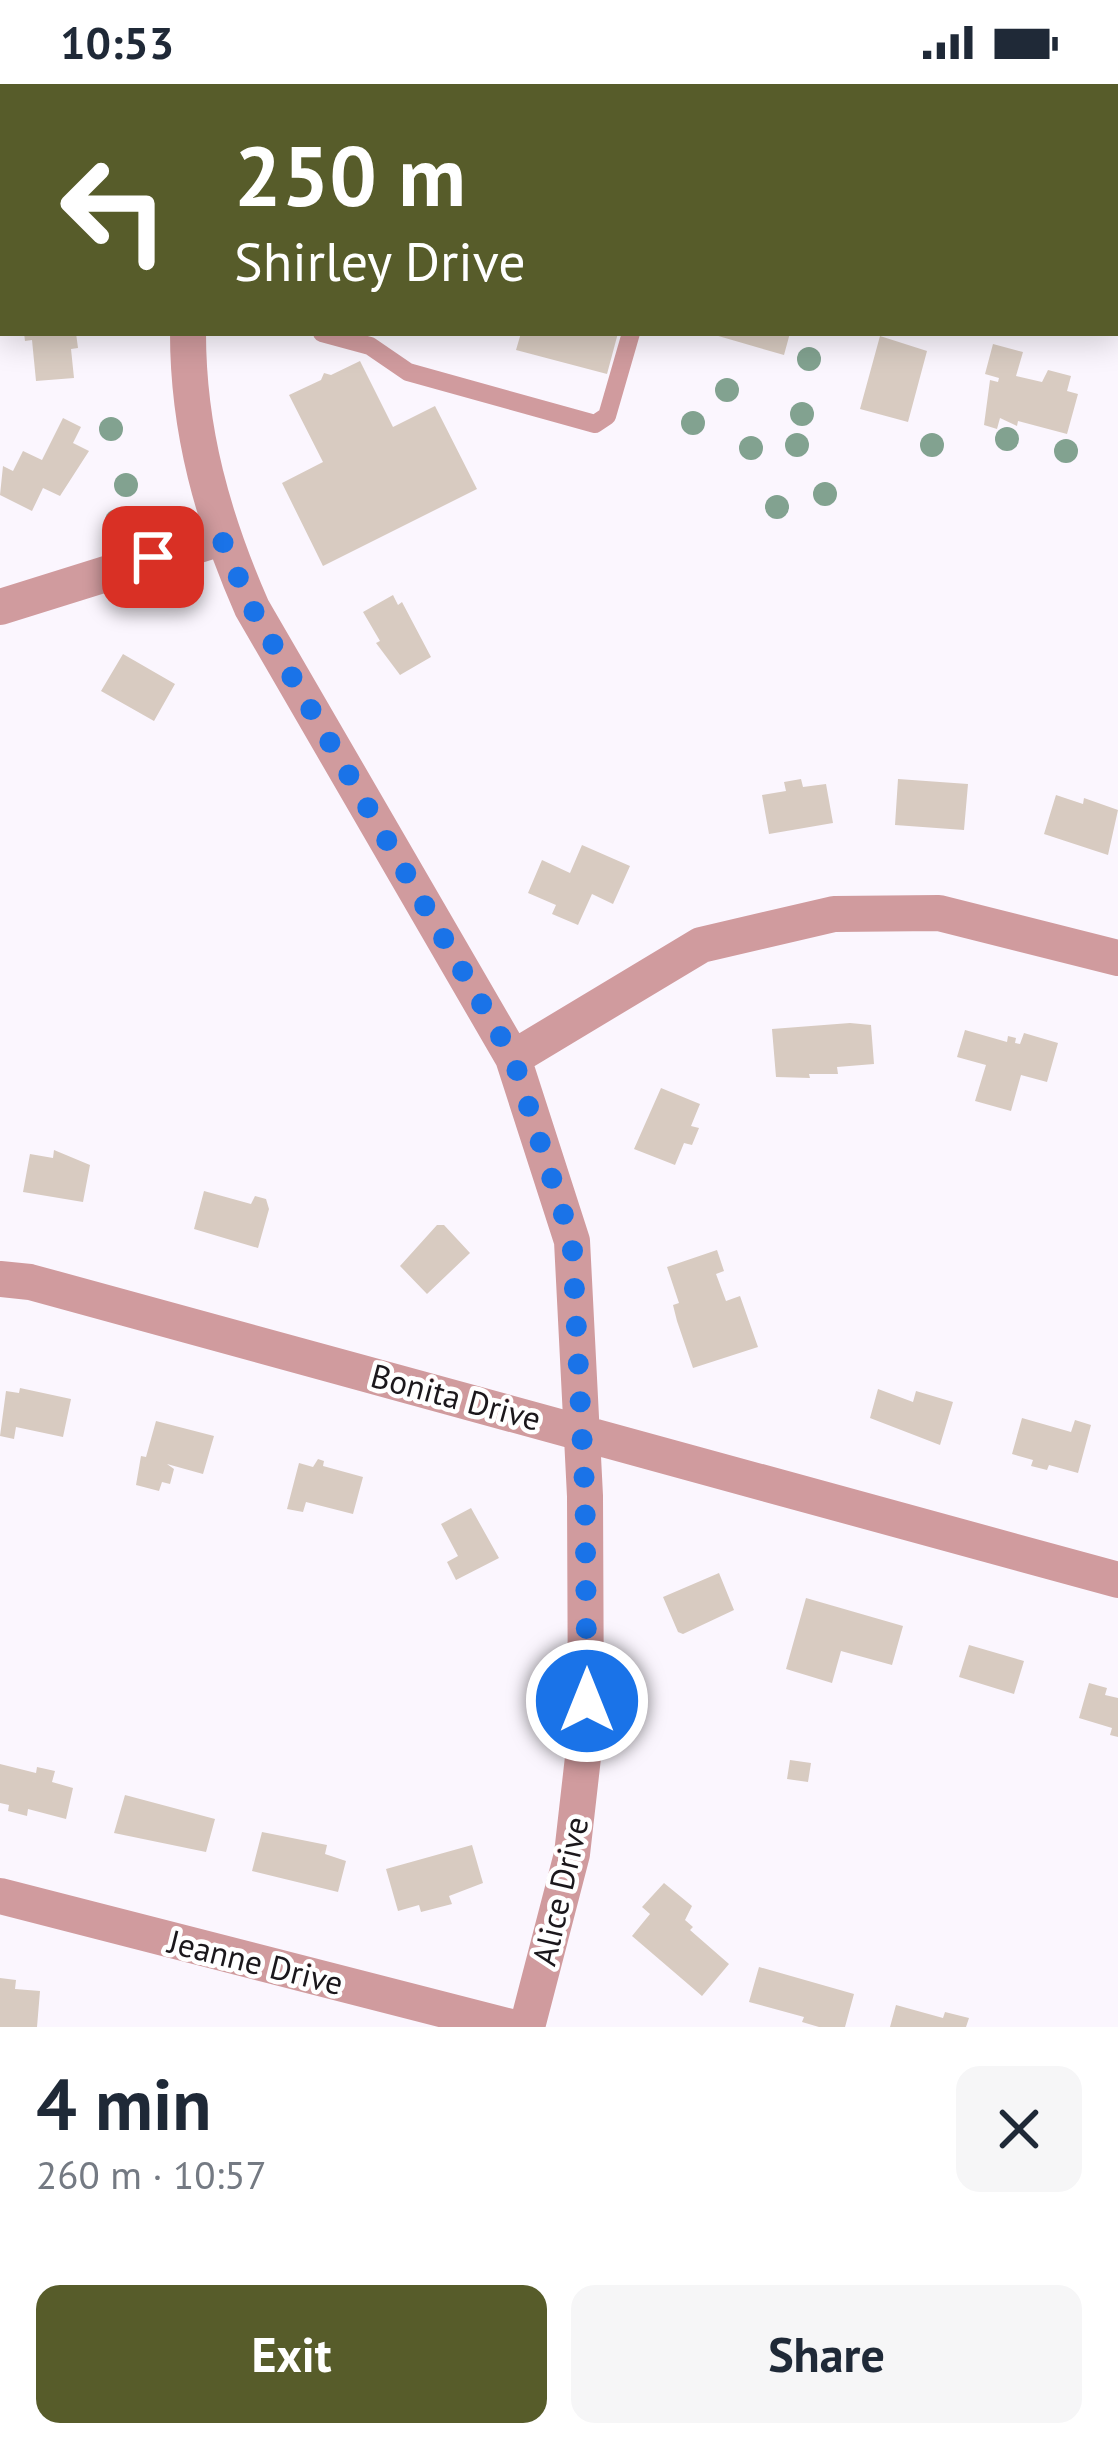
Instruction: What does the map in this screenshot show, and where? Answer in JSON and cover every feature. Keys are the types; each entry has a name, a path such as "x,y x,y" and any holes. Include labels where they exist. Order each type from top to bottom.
{"street":[{"name":"Alice Drive","path":"188,336 194,435 221,538 252,608 513,1058 572,1241 587,1573 582,1794 527,2027"},
{"path":"0,607 221,538"},
{"path":"513,1058 701,945 834,914 939,913 1118,958"},
{"name":"Bonita Drive","path":"0,1279 53,1288 1118,1580"},
{"name":"Jeanne Drive","path":"0,1896 511,2027"}],"lane":[{"path":"333,336 370,346 408,372 595,424 607,416 631,336"}],"building":[{"path":"24,336 76,336 78,348 71,349 74,378 36,381 32,340 25,341"},
{"path":"520,336 617,336 607,374 516,350"},
{"path":"718,336 789,336 784,355"},
{"path":"880,336 927,351 908,422 860,409"},
{"path":"993,344 1023,352 1016,376 1042,382 1048,370 1071,376 1067,391 1078,394 1067,434 1018,421 1017,426 1000,418 997,429 984,425 990,380 998,382 999,378 985,374"},
{"path":"360,361 393,427 435,406 477,489 323,566 282,483 323,462 289,395 321,380 324,373 331,375"},
{"path":"63,418 81,427 73,443 89,451 60,496 43,488 32,511 0,495 3,466 13,471 23,451 42,460"},
{"path":"393,595 398,605 402,602 431,657 400,675 376,643 380,641 363,612"},
{"path":"123,654 175,684 154,721 101,691"},
{"path":"801,779 803,787 826,784 833,823 769,834 762,795 786,791 784,782"},
{"path":"898,779 968,784 964,830 895,825"},
{"path":"1056,795 1083,804 1084,798 1118,810 1108,855 1044,834"},
{"path":"582,845 630,866 613,904 592,894 578,925 552,914 556,905 528,893 542,860 570,873"},
{"path":"871,1025 874,1064 837,1067 838,1074 809,1074 810,1078 776,1077 772,1029"},
{"path":"965,1030 1007,1042 1008,1036 1016,1038 1015,1043 1020,1044 1024,1033 1058,1043 1047,1082 1021,1075 1011,1111 975,1101 986,1065 957,1057"},
{"path":"661,1088 700,1104 691,1126 699,1128 692,1145 684,1143 675,1165 634,1149"},
{"path":"54,1150 90,1165 83,1202 23,1192 30,1154 53,1158"},
{"path":"204,1191 251,1204 255,1196 266,1199 269,1209 258,1248 194,1229"},
{"path":"437,1225 444,1225 470,1253 427,1294 400,1266"},
{"path":"717,1250 724,1271 716,1274 726,1301 740,1296 758,1347 693,1368 677,1321 673,1305 679,1303 667,1267"},
{"path":"20,1388 71,1399 63,1437 16,1427 14,1439 0,1436 6,1391 19,1393"},
{"path":"878,1389 913,1402 916,1391 953,1402 940,1445 870,1418"},
{"path":"1022,1418 1071,1432 1075,1420 1091,1425 1078,1473 1049,1465 1047,1470 1031,1466 1033,1460 1012,1454"},
{"path":"156,1421 214,1436 203,1474 167,1464 174,1469 170,1484 162,1482 159,1491 136,1485 141,1456 146,1457"},
{"path":"318,1459 324,1461 323,1466 363,1477 353,1514 306,1502 303,1512 287,1509 299,1463 313,1467"},
{"path":"471,1508 499,1558 456,1580 447,1562 458,1556 441,1524"},
{"path":"719,1573 734,1610 683,1634 678,1632 663,1597"},
{"path":"806,1598 903,1626 892,1665 841,1651 832,1683 786,1669"},
{"path":"969,1645 1024,1661 1014,1694 959,1677"},
{"path":"1089,1683 1107,1688 1105,1695 1118,1698 1118,1737 1110,1735 1112,1728 1079,1718"},
{"path":"790,1760 811,1763 808,1782 787,1779"},
{"path":"0,1764 36,1773 37,1767 55,1771 52,1782 73,1788 66,1819 28,1809 27,1816 8,1811 9,1805 0,1803"},
{"path":"125,1795 215,1819 206,1852 114,1833"},
{"path":"262,1832 327,1845 325,1854 346,1861 338,1892 252,1871"},
{"path":"472,1845 483,1883 449,1896 452,1904 421,1912 419,1905 398,1911 386,1869"},
{"path":"664,1883 692,1906 685,1920 693,1927 690,1930 729,1964 702,1996 632,1936 650,1914 642,1907"},
{"path":"759,1967 854,1994 845,2027 819,2027 802,2022 804,2017 749,2002"},
{"path":"0,1978 16,1980 15,1989 40,1991 37,2027 0,2027"},
{"path":"896,2005 943,2018 945,2012 969,2018 966,2027 890,2027"}],"route":[{"path":"153,557 221,538 252,608 513,1058 572,1241 585,1496 587,1701"}]}
